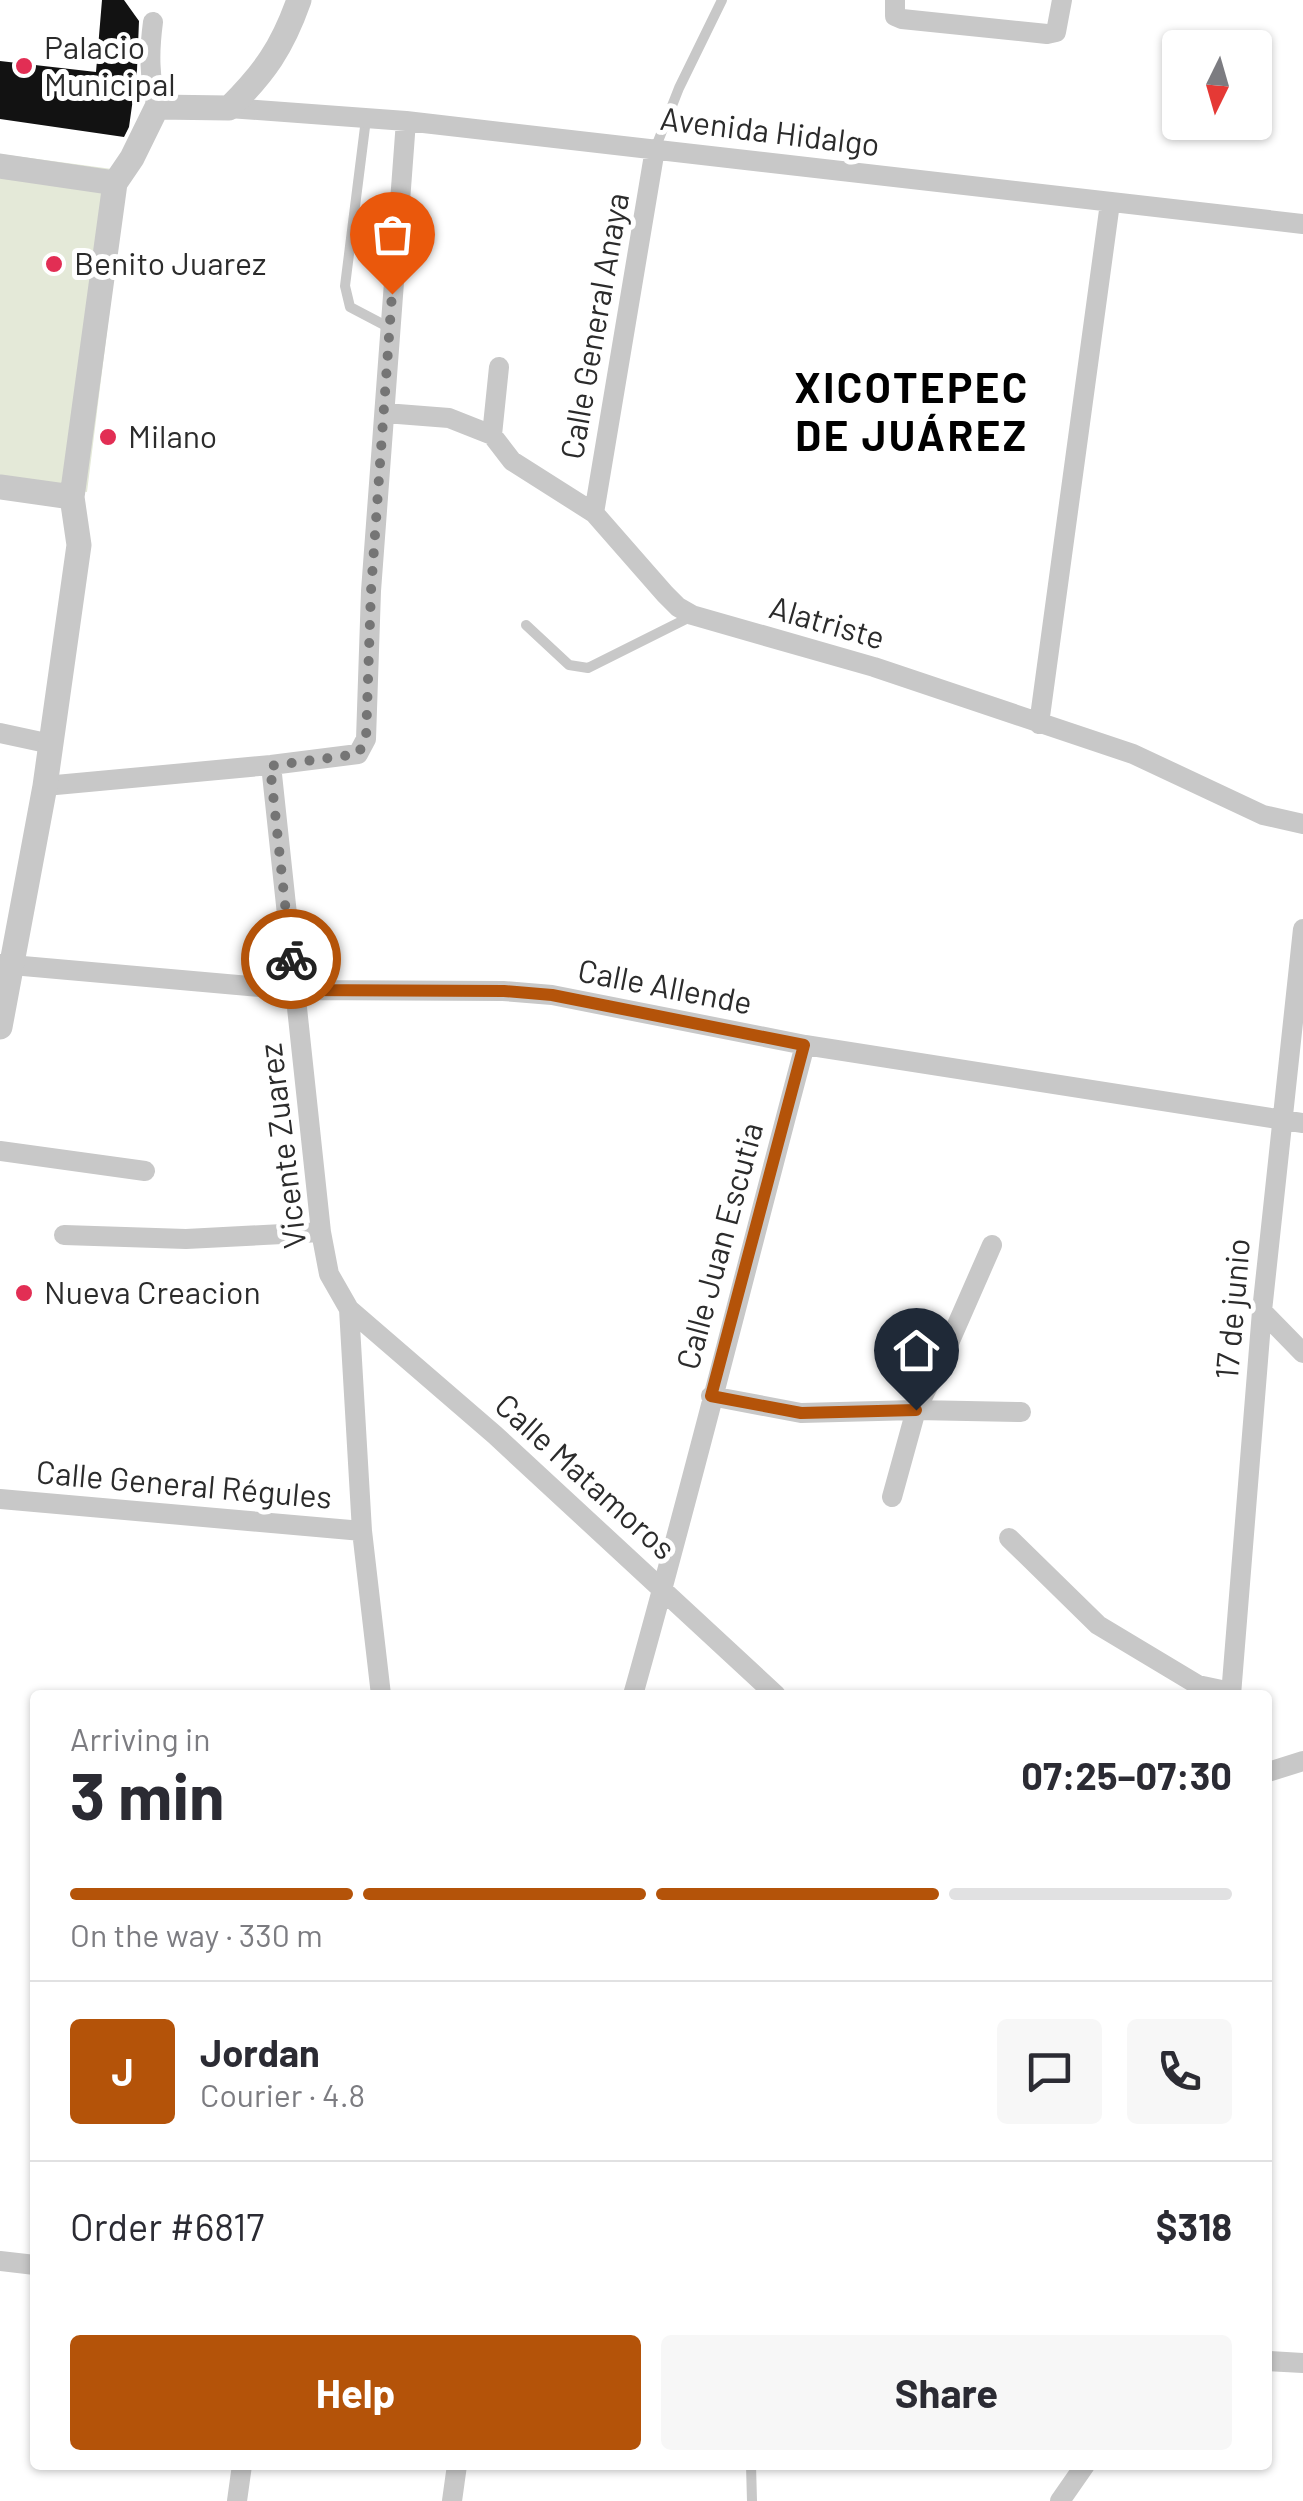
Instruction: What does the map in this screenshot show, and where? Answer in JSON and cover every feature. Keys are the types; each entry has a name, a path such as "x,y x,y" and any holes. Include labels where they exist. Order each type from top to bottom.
{"street":[{"path":"157,107 230,108 263,74 288,32 299,0"},
{"path":"895,0 895,16 902,19 1047,34 1056,32 1062,0"},
{"path":"0,1027 5,965 45,786 79,545 72,497 115,183 157,107 150,83 153,22"},
{"name":"Avenida Hidalgo","path":"230,108 406,121 1303,224"},
{"path":"45,786 358,754 366,739 371,591 406,121"},
{"name":"Calle General Anaya","path":"594,513 655,149"},
{"path":"0,166 115,183"},
{"path":"1039,724 1110,204"},
{"path":"492,436 499,367"},
{"name":"Alatriste","path":"385,412 449,418 492,436 512,461 594,513 664,594 692,615 874,666 1133,754 1263,815 1303,824"},
{"path":"0,487 72,497"},
{"path":"0,733 51,744"},
{"name":"Vicente Zuarez","path":"270,766 320,1232 329,1274 349,1309 362,1532 380,1690"},
{"name":"17 de junio","path":"1231,1690 1262,1311 1292,1121 1303,929"},
{"name":"Calle Allende","path":"5,965 294,990 504,991 552,995 804,1045 1292,1121"},
{"name":"Calle Juan Escutia","path":"634,1690 804,1045"},
{"path":"0,1151 145,1172"},
{"path":"64,1235 186,1240 320,1232"},
{"path":"892,1497 916,1410 992,1245"},
{"name":"Calle Matamoros","path":"349,1309 495,1434 771,1690"},
{"path":"1262,1311 1303,1353"},
{"path":"711,1396 801,1413 1020,1412"},
{"name":"Calle General Régules","path":"0,1499 362,1532"},
{"path":"1010,1538 1098,1625 1198,1685 1216,1690"},
{"path":"1272,1771 1303,1761"},
{"path":"0,2261 30,2264"},
{"path":"1272,2361 1303,2363"},
{"path":"237,2501 241,2470"},
{"path":"452,2501 457,2470"},
{"path":"1060,2501 1082,2470"}],"lane":[{"path":"655,149 679,88 722,0"},
{"path":"366,118 345,286 350,307 390,328"},
{"path":"526,625 569,664 588,668 692,615"},
{"path":"751,2470 752,2501"}],"green space":[{"path":"0,154 127,171 87,492 0,482"}],"building":[{"name":"Palacio Municipal","path":"102,0 124,0 139,21 137,70 129,127 124,137 0,119 0,61 96,72"}],"way so far":[{"path":"291,959 270,766 358,754 366,739 371,591 392,294"}],"place":[{"name":"Palacio Municipal","path":"24,66"},
{"name":"Benito Juarez","path":"54,264"},
{"name":"Milano","path":"108,437"},
{"name":"Nueva Creacion","path":"24,1293"}],"district":[{"name":"XICOTEPEC DE JUÁREZ","path":"912,412"}],"route":[{"path":"291,959 294,990 504,991 552,995 804,1045 711,1396 801,1413 916,1410"}]}
